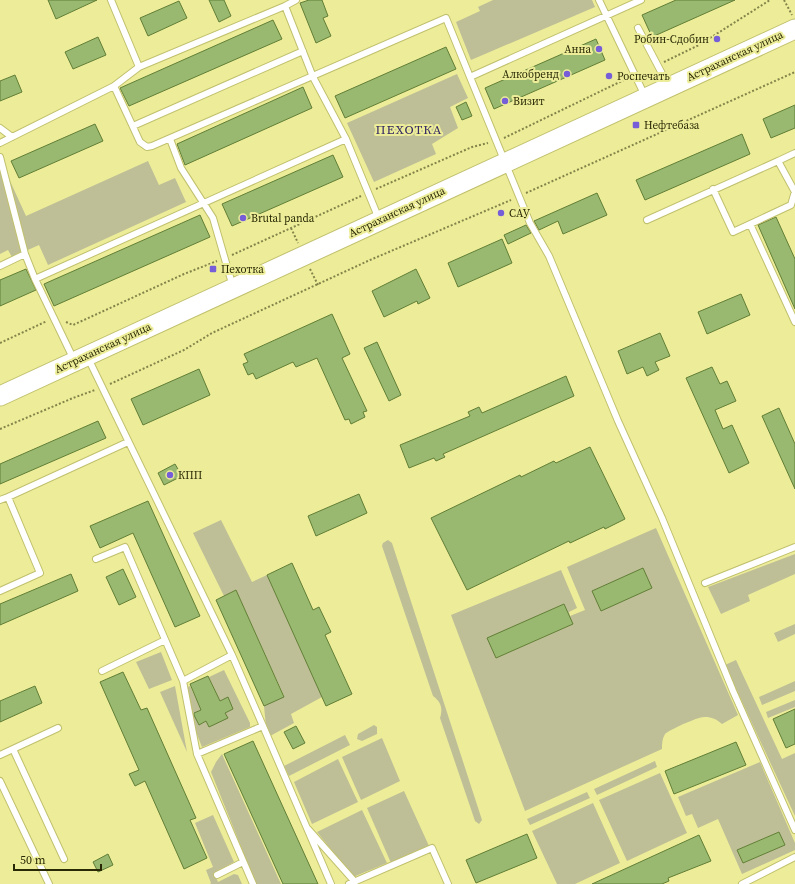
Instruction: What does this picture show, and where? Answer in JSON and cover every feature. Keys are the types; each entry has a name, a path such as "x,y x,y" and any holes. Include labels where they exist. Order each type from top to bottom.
{"main road":[{"name":"Астраханская улица","path":"0,396 795,29"}],"lane":[{"path":"111,0 139,67"},
{"path":"0,143 114,86 139,67 285,6 296,0"},
{"path":"599,0 645,97"},
{"path":"470,77 641,0"},
{"path":"285,6 313,77 346,139 380,220"},
{"path":"114,86 140,142 144,145 152,146 446,18 530,223 549,256 618,421 662,518 733,691 795,830"},
{"path":"638,28 669,86"},
{"path":"133,126 303,51"},
{"path":"0,128 12,137"},
{"path":"170,139 181,168 213,218 233,288"},
{"path":"35,279 346,139"},
{"path":"647,220 795,153"},
{"path":"0,157 25,254 35,279 54,318 102,388 147,477 232,655 331,884"},
{"path":"713,189 733,232 791,205 795,191 778,161"},
{"path":"750,224 795,322"},
{"path":"0,266 25,254"},
{"path":"0,500 128,442"},
{"path":"0,591 40,573 8,497"},
{"path":"96,559 125,547 183,681 198,754 253,884"},
{"path":"704,583 795,547"},
{"path":"102,671 165,640"},
{"path":"183,681 232,655"},
{"path":"198,754 263,726"},
{"path":"0,755 58,728"},
{"path":"13,749 64,859"},
{"path":"0,781 49,884"},
{"path":"305,825 352,883 432,848 448,884"},
{"path":"742,884 795,858"},
{"path":"217,875 244,862"}],"path":[{"path":"657,65 699,45 770,0"},
{"path":"784,0 795,21"},
{"path":"0,429 73,398 102,388 184,350 226,326 370,260 520,196 795,72"},
{"path":"0,343 54,318 73,325 184,274 224,258 472,147 496,142 635,74"}],"green space":[{"path":"493,0 592,0 595,7 471,60 456,22 480,11 478,7"},
{"path":"457,74 468,98 450,107 458,128 432,144 436,154 374,182 347,123"},
{"path":"0,159 26,216 148,161 159,185 175,178 186,202 48,265 39,245 12,257 8,250 0,254"},
{"path":"221,520 252,582 267,575 322,697 291,714 294,723 270,736 266,727 264,706 284,696 236,590 224,596 193,533"},
{"path":"656,528 738,715 722,724 710,717 702,717 684,724 665,734 662,749 525,811 451,615 561,570 577,608 569,612 570,616 585,610 567,567","holes":["564,604 573,624 496,658 488,638"]},
{"path":"388,540 392,543 482,820 479,824 475,821 440,718 441,706 433,696 382,546 383,543"},
{"path":"795,554 795,574 748,595 750,601 721,614 708,587"},
{"path":"795,624 795,634 778,642 774,633"},
{"path":"161,652 172,680 149,689 136,662"},
{"path":"736,660 782,759 795,753 795,816 725,665"},
{"path":"224,670 250,723 250,727 202,747 189,710 187,694 188,687 190,686 201,710 193,713 199,725 206,721 209,727 227,718 225,713 233,709 228,698 220,701 209,677"},
{"path":"795,681 795,691 762,705 759,697"},
{"path":"175,686 187,752 160,692"},
{"path":"795,700 795,707 768,718 766,712"},
{"path":"374,725 377,727 377,734 362,741 357,739 358,734"},
{"path":"345,735 350,745 289,776 284,766"},
{"path":"382,738 400,781 361,800 342,757"},
{"path":"222,754 281,884 256,884 211,772"},
{"path":"338,759 358,802 312,824 294,782"},
{"path":"655,761 657,767 597,795 594,789"},
{"path":"760,762 795,843 795,850 742,874 718,819 698,828 692,814 686,816 678,797","holes":["779,832 785,845 743,863 737,850"]},
{"path":"660,773 687,833 627,861 599,800"},
{"path":"404,791 429,846 391,863 367,808"},
{"path":"587,792 590,798 530,825 527,819"},
{"path":"593,803 620,863 575,884 557,884 532,831"},
{"path":"362,810 387,863 353,877 317,832"},
{"path":"213,815 234,862 214,873 218,882 234,874 238,875 242,884 210,884 211,883 206,870 213,867 195,823"}],"building":[{"path":"48,0 97,0 56,19"},
{"path":"209,0 224,0 231,16 219,22"},
{"path":"309,0 322,0 328,16 323,18 331,36 316,43 300,3"},
{"path":"676,0 735,0 652,37 642,15"},
{"path":"179,1 187,18 148,36 140,18"},
{"path":"273,20 282,39 129,106 120,88"},
{"path":"98,37 106,55 73,69 65,52"},
{"path":"596,39 605,60 494,109 485,88"},
{"path":"446,47 456,69 345,118 335,96"},
{"path":"15,75 22,92 0,101 0,81"},
{"path":"303,87 312,108 185,165 177,144"},
{"path":"466,102 472,116 462,120 456,107"},
{"path":"795,105 795,128 771,138 763,119"},
{"path":"95,124 103,141 19,178 11,161"},
{"path":"742,134 750,154 645,200 636,180"},
{"path":"333,155 343,177 232,226 222,204"},
{"path":"597,193 607,215 563,234 558,221 539,230 534,221"},
{"path":"200,215 210,237 54,306 44,284"},
{"path":"776,217 795,259 795,309 758,225"},
{"path":"526,225 531,233 508,244 504,235"},
{"path":"502,239 512,263 458,287 448,263"},
{"path":"26,269 36,290 0,306 0,280"},
{"path":"416,269 430,298 418,304 417,301 384,317 372,291"},
{"path":"741,294 750,315 707,334 698,312"},
{"path":"332,314 350,354 342,358 367,411 363,412 365,417 351,424 349,419 345,420 317,358 296,367 293,362 256,379 253,373 248,375 243,364 248,362 244,354"},
{"path":"660,333 670,356 655,362 659,370 647,376 643,367 627,374 618,351"},
{"path":"377,342 401,395 389,401 364,348"},
{"path":"712,367 720,384 727,381 736,401 715,410 723,429 732,425 749,463 729,473 686,378"},
{"path":"199,369 210,395 143,425 131,399"},
{"path":"566,376 574,396 443,454 445,457 436,461 434,458 409,468 400,445 470,416 468,412 479,407 482,413"},
{"path":"779,408 795,444 795,489 762,416"},
{"path":"98,421 106,438 0,484 0,464"},
{"path":"590,447 625,519 570,543 569,541 467,590 431,518 520,475 521,477 554,461 556,463"},
{"name":"КПП","path":"175,464 182,476 164,485 158,473"},
{"path":"359,494 367,513 316,536 308,516"},
{"path":"148,501 200,616 175,627 133,533 100,548 90,526"},
{"path":"292,563 313,610 319,607 331,632 325,635 352,694 326,706 267,575"},
{"path":"643,568 652,588 601,611 592,591"},
{"path":"123,569 136,597 119,605 106,577"},
{"path":"71,574 78,591 0,625 0,604"},
{"path":"236,590 284,697 264,706 216,600"},
{"path":"564,604 573,624 496,658 487,638"},
{"path":"123,672 141,710 147,708 196,818 190,820 207,858 184,869 145,781 135,786 129,774 139,770 100,682"},
{"path":"208,676 220,701 228,697 233,709 225,713 228,718 209,727 206,721 199,725 194,715 194,713 201,710 190,684"},
{"path":"35,686 42,703 0,722 0,701"},
{"path":"795,709 795,744 786,748 773,719"},
{"path":"296,726 305,743 293,749 284,732"},
{"path":"253,741 318,884 283,884 224,754"},
{"path":"736,742 746,765 674,794 665,771"},
{"path":"779,832 785,845 743,863 737,850"},
{"path":"527,834 537,858 476,883 466,860"},
{"path":"699,835 711,861 668,878 669,881 662,884 592,884"},
{"path":"108,854 113,865 98,872 93,862"}],"place":[{"name":"Робин-Сдобин","path":"717,39"},
{"name":"Анна","path":"599,49"},
{"name":"Алкобренд","path":"567,74"},
{"name":"Роспечать","path":"609,76"},
{"name":"Визит","path":"505,101"},
{"name":"Нефтебаза","path":"636,125"},
{"name":"САУ","path":"501,213"},
{"name":"Brutal panda","path":"243,218"},
{"name":"Пехотка","path":"213,269"},
{"name":"КПП","path":"170,475"}],"district":[{"name":"ПЕХОТКА","path":"409,129"}]}
